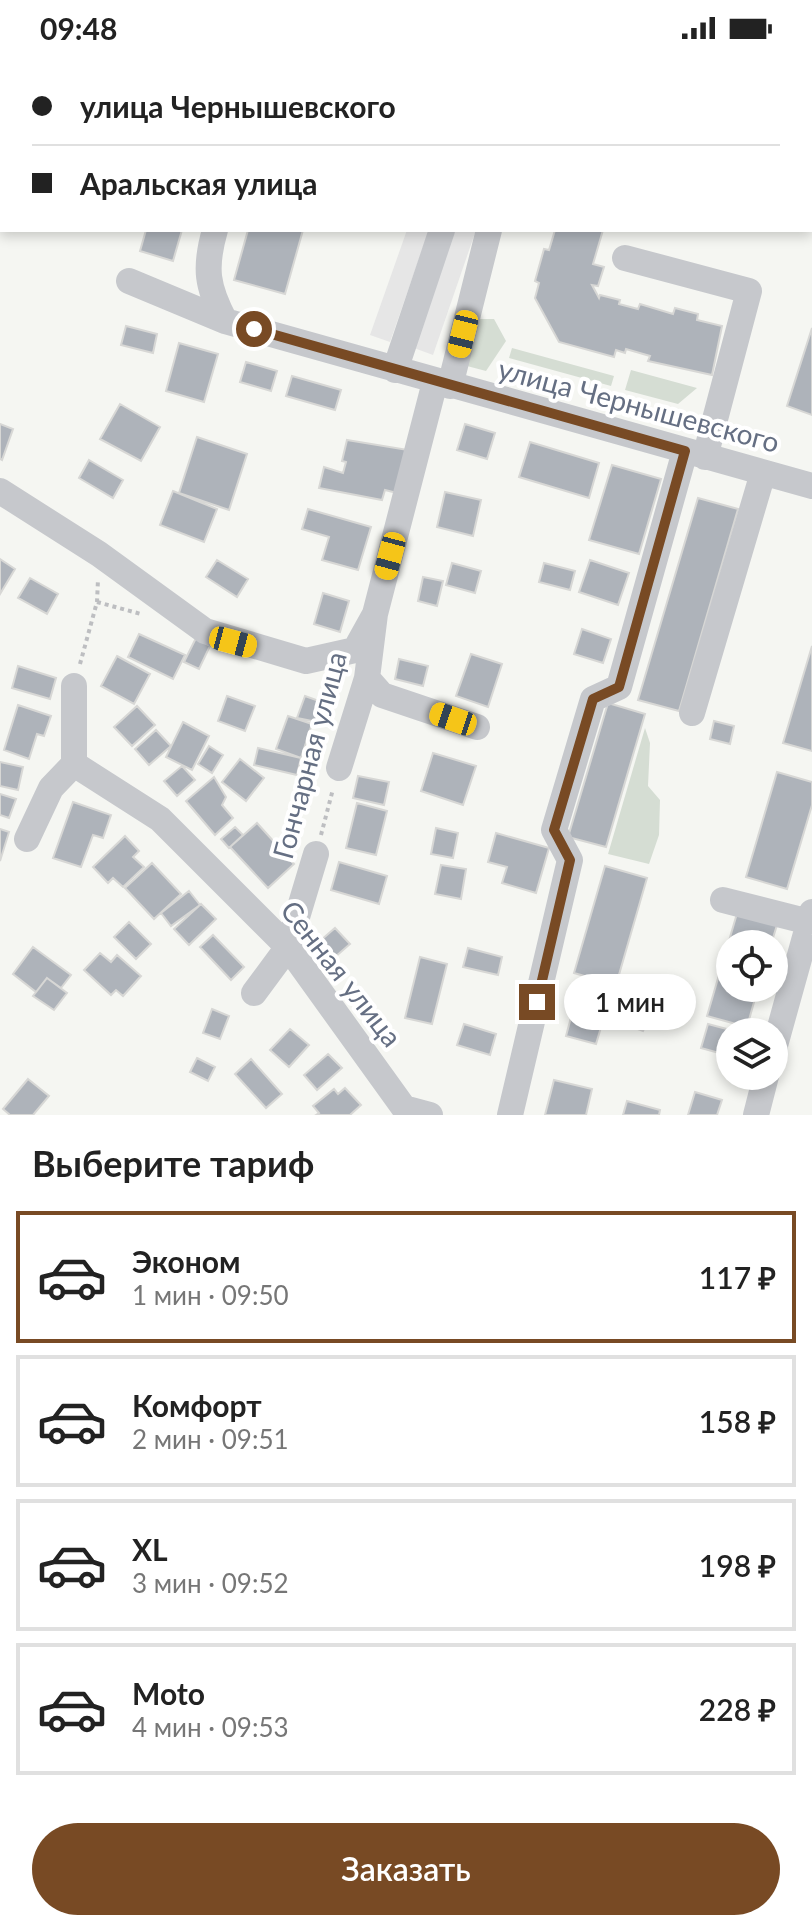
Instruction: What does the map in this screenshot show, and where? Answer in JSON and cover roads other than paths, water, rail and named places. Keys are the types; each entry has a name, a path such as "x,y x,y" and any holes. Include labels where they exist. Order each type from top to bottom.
{"street":[{"path":"214,232 208,254 209,291 225,321"},
{"path":"395,370 441,232"},
{"name":"Гончарная улица","path":"339,768 367,678 375,614 488,232"},
{"path":"510,1115 570,860 554,830 593,699 619,687 749,291 625,258"},
{"name":"улица Чернышевского","path":"129,281 225,321 812,486"},
{"path":"692,713 763,473"},
{"path":"0,491 87,546 205,631 233,642 306,661 355,650 375,614"},
{"path":"367,678 382,695 477,727"},
{"path":"27,839 51,788 74,764 74,686"},
{"name":"Сенная улица","path":"74,764 160,819 288,947 412,1113"},
{"name":"Гончарная улица","path":"254,993 288,947 316,854"},
{"path":"723,900 811,917 783,1018"},
{"path":"756,1115 762,1090"}]}
